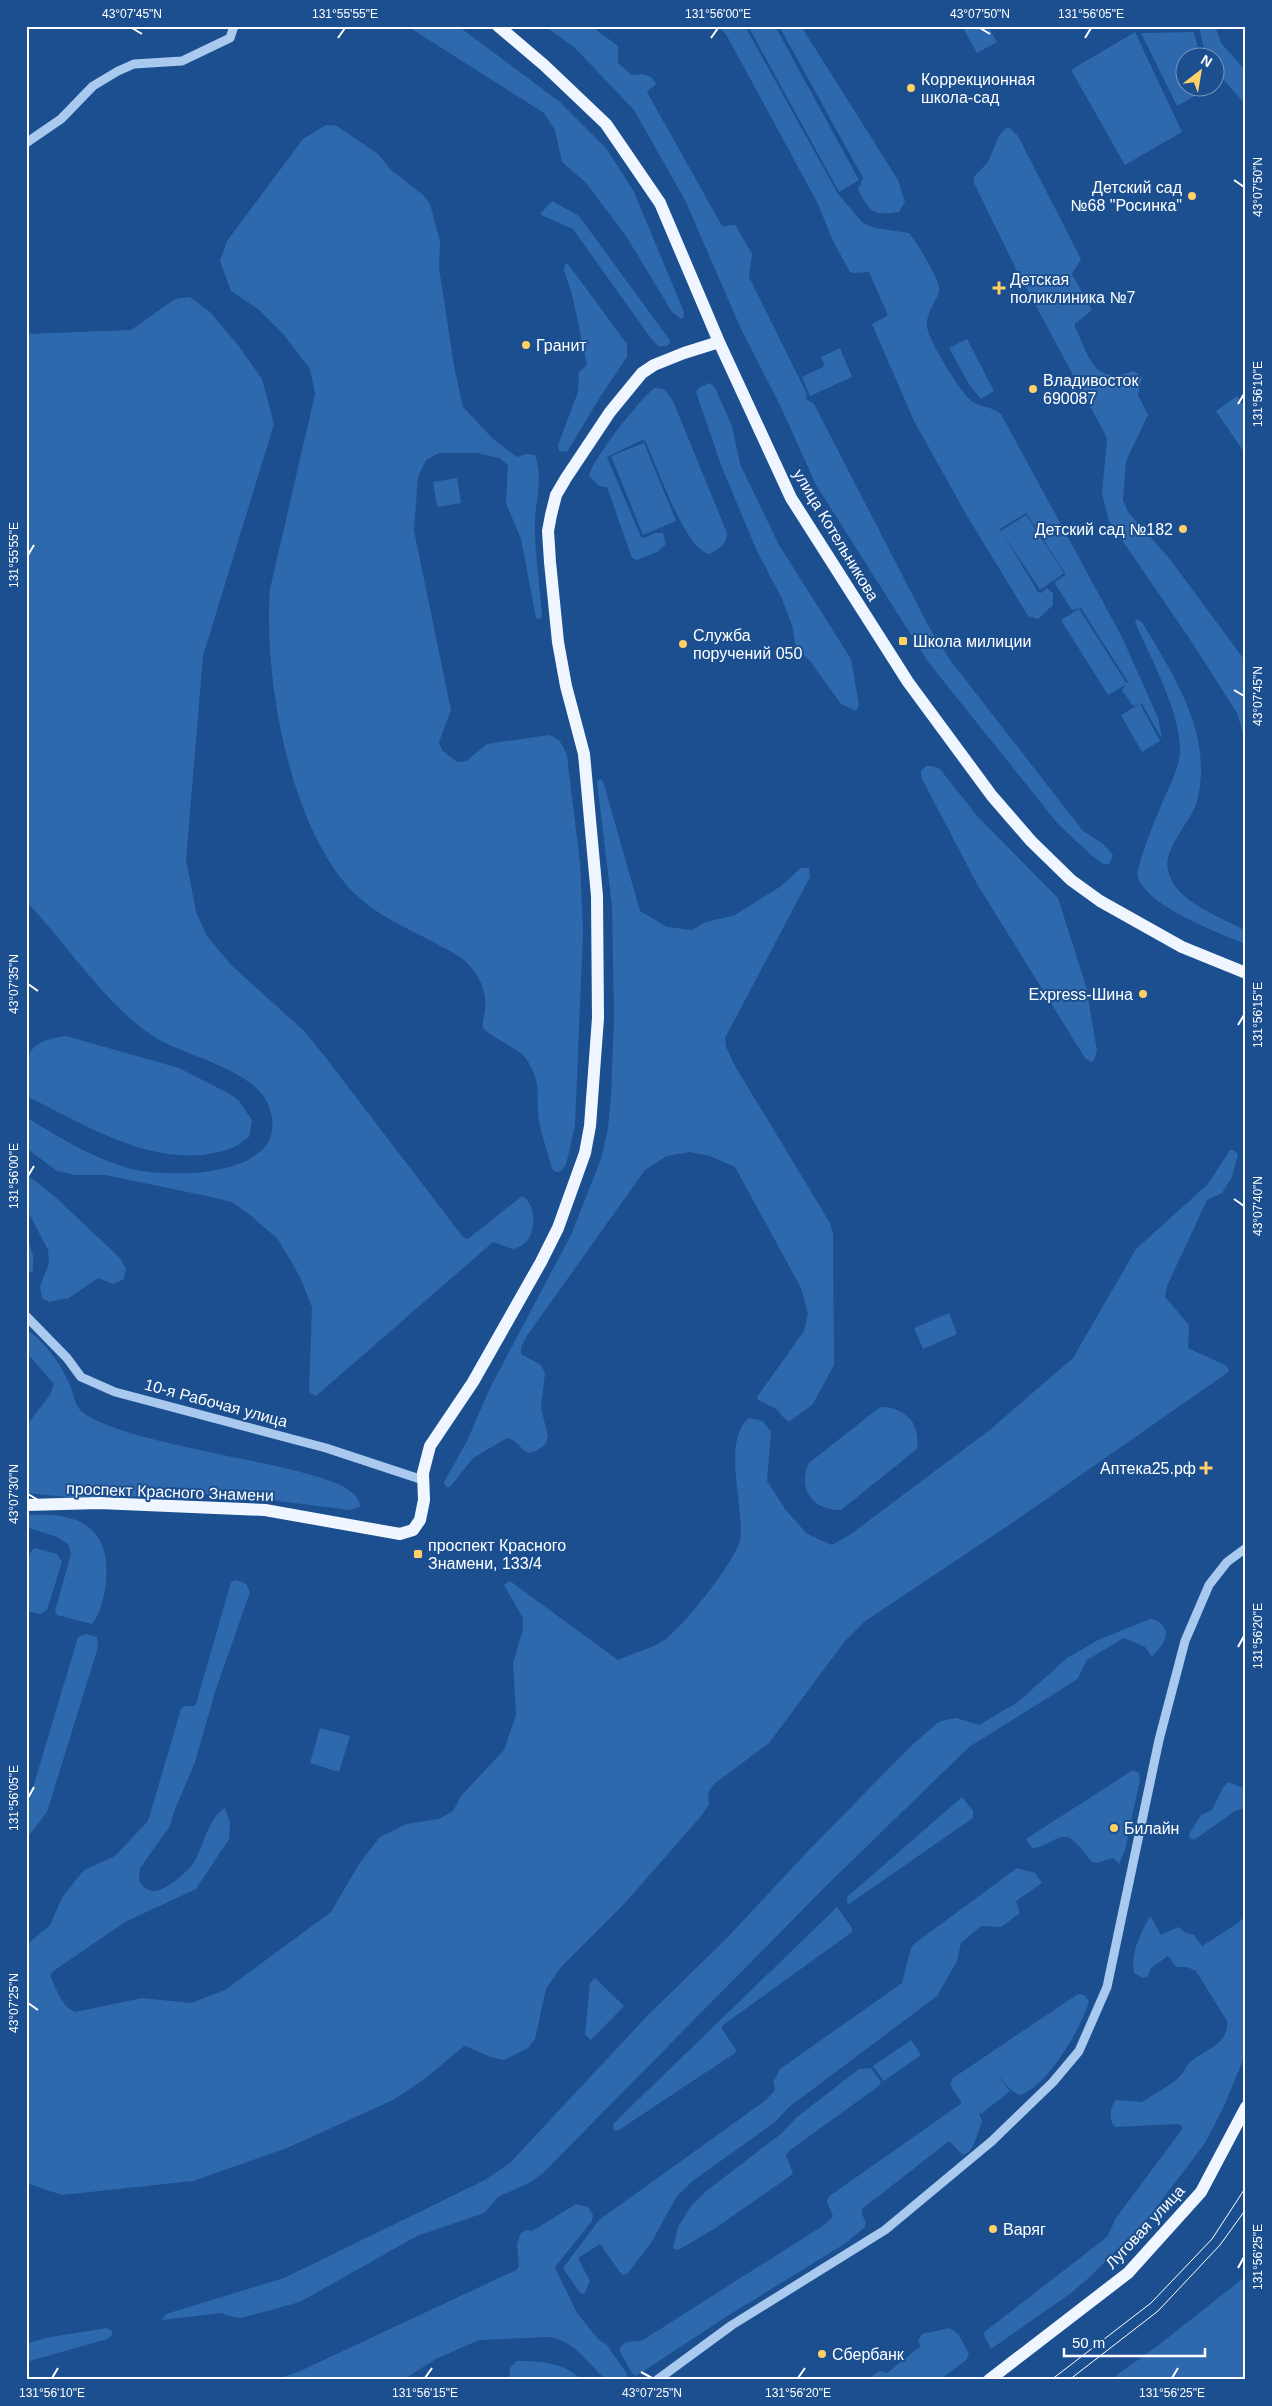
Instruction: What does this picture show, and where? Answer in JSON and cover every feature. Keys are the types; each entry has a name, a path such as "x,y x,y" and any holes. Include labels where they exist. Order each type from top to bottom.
{"main road":[{"name":"улица Котельникова","path":"498,26 544,65 606,124 660,203 719,342 792,498 908,682 992,796 1031,841 1071,880 1100,901 1182,947 1246,973"},
{"path":"423,1480 424,1464 430,1446 473,1382 541,1262 558,1228 582,1161 590,1126 598,1018 596,877 584,754 566,686 558,642 548,531 556,495 616,404 642,372 654,364 684,352 719,342"},
{"name":"проспект Красного Знамени","path":"26,1505 99,1503 265,1510 400,1534 413,1530 420,1520 424,1500 423,1480"},
{"name":"Луговая улица","path":"989,2380 1134,2266 1201,2192 1246,2107"}],"street":[{"path":"26,143 62,119 93,86 134,64 182,61 230,38 234,26"},
{"name":"10-я Рабочая улица","path":"26,1316 67,1358 81,1377 115,1392 326,1448 423,1480"},
{"path":"657,2380 732,2325 885,2230 992,2142 1053,2082 1080,2051 1107,1987 1159,1740 1185,1641 1209,1585 1227,1562 1246,1548"}],"shaded area":[{"path":"407,26 458,26 560,102 606,148 634,192 684,312 683,318 681,319 672,312 626,236 586,183 562,162 555,130 544,113"},
{"path":"545,26 591,26 618,46 618,63 632,75 642,74 651,77 656,84 647,92 722,226 735,225 752,254 749,277 807,394 806,399 814,404 929,627 950,660 1083,831 1102,843 1113,855 1109,864 1103,864 1091,855 1058,824 929,663 816,485 780,405 741,329 685,200 634,110 575,48"},
{"path":"719,26 745,26 838,194 863,223 875,228 909,233 921,251 939,287 938,295 930,310 927,321 927,327 933,344 968,397 973,402 1001,414 1122,637 1158,718 1162,739 1142,704 1133,706 1122,690 1128,682 1081,608 1072,610 1055,584 1065,573 1026,513 1000,529 1001,531 1026,515 1064,573 1040,590 1002,532 1038,592 1041,593 1047,588 1053,593 1053,605 1038,619 1028,616 966,514 914,421 872,324 887,316 887,313 869,272 850,272 832,239 818,204 727,36"},
{"path":"748,26 775,26 859,180 839,192"},
{"path":"779,26 801,26 898,180 905,202 899,212 878,213 865,203 858,189 863,178"},
{"path":"962,26 988,26 997,42 977,53"},
{"path":"1215,26 1221,43 1246,71 1246,105 1224,80 1224,48 1204,48 1199,27"},
{"path":"1135,32 1182,132 1125,165 1071,70"},
{"path":"1194,32 1198,48 1174,48 1174,98 1191,98 1177,106 1141,33"},
{"path":"326,125 337,126 378,154 391,170 423,195 430,204 440,241 439,268 454,366 463,407 493,439 517,457 527,454 535,455 539,471 535,532 542,616 540,619 536,618 521,539 506,503 508,465 499,458 477,453 439,453 426,460 418,477 414,531 451,710 439,742 442,750 457,762 466,761 487,744 548,735 560,742 567,756 580,863 583,932 575,1126 566,1165 561,1171 556,1172 552,1169 543,1139 538,1112 537,1084 532,1069 523,1055 483,1027 485,997 480,981 474,971 458,956 403,927 356,895 333,867 314,833 298,794 286,751 271,665 270,589 315,394 310,369 283,334 258,309 231,291 220,261 227,241 303,139"},
{"path":"1006,128 1010,128 1018,136 1081,259 1072,274 1092,310 1075,324 1075,327 1089,358 1101,372 1110,375 1120,375 1134,371 1142,377 1138,395 1148,415 1126,461 1123,500 1128,512 1169,558 1246,662 1246,743 1237,713 1191,641 1109,521 1102,494 1107,440 1105,434 1016,269 974,183 974,177 988,162 999,136"},
{"path":"552,201 579,216 669,339 670,343 667,346 658,346 650,337 573,229 541,215"},
{"path":"565,264 568,264 627,344 627,357 567,452 559,451 558,445 578,392 579,372 587,365 572,294 564,271"},
{"path":"190,297 210,312 238,345 262,379 274,424 203,656 186,859 196,912 207,936 231,965 304,1031 463,1237 468,1239 522,1196 530,1204 533,1215 533,1227 528,1240 524,1244 513,1249 493,1242 316,1396 309,1392 312,1307 299,1275 277,1238 232,1202 105,1175 75,1175 57,1171 26,1148 26,1117 86,1151 124,1167 143,1171 196,1173 223,1168 247,1160 264,1147 272,1129 268,1104 260,1092 249,1082 234,1073 169,1045 139,1026 105,993 26,901 26,334 131,330 175,299"},
{"path":"967,339 994,391 981,399 970,386 949,348"},
{"path":"840,348 852,377 810,396 802,377 825,366 821,357"},
{"path":"710,383 715,388 732,426 740,464 779,545 851,659 859,705 856,711 841,704 810,661 796,648 792,625 782,599 756,549 721,465 696,392 700,387"},
{"path":"655,388 664,389 673,401 727,533 724,544 709,554 699,548 681,522 645,441 642,440 607,457 641,537 645,538 655,533 663,533 666,544 657,552 637,560 632,558 607,487 599,486 589,476 592,468 618,429 639,403"},
{"path":"1237,396 1246,409 1244,452 1216,411"},
{"path":"644,443 676,521 643,535 611,456"},
{"path":"457,478 461,503 437,507 433,482"},
{"path":"1079,609 1127,684 1108,695 1061,620"},
{"path":"1137,619 1142,622 1178,685 1196,730 1200,753 1201,777 1197,801 1172,846 1167,865 1169,874 1174,884 1191,901 1246,931 1246,944 1202,926 1168,908 1144,888 1138,877 1143,852 1176,771 1180,751 1176,720 1156,668 1135,622"},
{"path":"1140,704 1160,741 1142,752 1121,715"},
{"path":"926,766 940,769 978,817 1058,898 1086,986 1097,1051 1094,1060 1091,1062 1085,1058 977,884 921,777 921,771"},
{"path":"600,779 603,781 640,911 667,927 692,930 706,922 735,915 781,886 801,868 809,868 810,877 725,1038 726,1047 735,1066 830,1223 833,1234 834,1365 813,1404 789,1422 778,1410 758,1400 757,1397 804,1331 808,1314 801,1288 735,1167 710,1156 690,1152 667,1156 645,1170 526,1337 521,1348 521,1354 541,1365 545,1373 541,1408 548,1436 546,1444 538,1450 528,1452 507,1438 473,1458 450,1487 446,1487 444,1482 467,1441 490,1388 571,1235 601,1159 608,1128 614,1018 612,906 597,782"},
{"path":"66,1036 179,1068 230,1094 239,1101 252,1120 249,1137 232,1148 202,1155 176,1155 150,1150 98,1132 26,1096 27,1062 34,1047 52,1038"},
{"path":"1230,1150 1238,1154 1232,1177 1222,1193 1207,1200 1167,1286 1165,1297 1189,1325 1188,1348 1227,1366 1229,1370 1227,1373 1015,1521 864,1622 845,1641 769,1743 714,1784 708,1793 709,1804 702,1815 625,1903 561,1967 546,1989 535,2039 528,2048 504,2060 490,2057 466,2046 463,2047 423,2080 393,2100 287,2148 193,2181 62,2195 26,2183 26,1945 50,1925 63,1896 84,1870 115,1856 148,1821 181,1709 185,1706 194,1706 196,1704 231,1582 237,1580 246,1584 250,1592 215,1692 195,1762 170,1826 140,1868 139,1881 146,1888 155,1891 165,1888 182,1875 198,1855 214,1818 225,1808 230,1823 229,1839 196,1889 125,1922 52,1972 50,1976 63,2002 76,2012 142,1998 191,2003 225,1990 331,1912 359,1864 380,1837 406,1824 439,1819 453,1811 461,1796 504,1750 516,1715 513,1663 523,1629 523,1618 504,1585 510,1581 618,1660 667,1638 697,1607 729,1563 740,1540 741,1527 735,1458 736,1442 741,1428 749,1418 763,1421 771,1432 767,1481 785,1509 807,1534 832,1545 851,1534 991,1429 1073,1358 1136,1249 1208,1184"},
{"path":"26,1174 52,1194 120,1258 126,1269 124,1279 113,1284 98,1278 69,1298 49,1302 42,1298 40,1287 49,1263 48,1250 26,1208"},
{"path":"26,1235 33,1255 33,1271 26,1274"},
{"path":"949,1313 957,1334 923,1349 914,1328"},
{"path":"26,1329 46,1347 62,1369 70,1385 75,1402 86,1415 136,1435 282,1467 332,1481 343,1486 353,1494 357,1498 360,1507 350,1510 223,1494 78,1498 26,1493 26,1426 50,1395 54,1384 26,1352"},
{"path":"880,1407 897,1410 909,1418 914,1424 916,1431 917,1449 841,1510 823,1507 810,1497 806,1490 805,1481 809,1463"},
{"path":"26,1515 63,1516 78,1521 90,1528 98,1538 104,1551 106,1568 105,1588 101,1607 92,1624 57,1615 55,1611 71,1554 68,1544 57,1537 26,1527"},
{"path":"35,1548 57,1554 62,1562 47,1610 40,1614 26,1611 26,1567 31,1552"},
{"path":"1150,1619 1160,1623 1166,1634 1164,1642 1152,1657 1145,1647 1124,1638 1087,1660 1078,1678 1073,1682 969,1747 825,1887 543,2173 531,2182 498,2197 484,2213 417,2236 300,2302 241,2318 222,2313 161,2320 166,2314 284,2278 485,2180 510,2163 647,2016 727,1938 808,1851 909,1748 937,1723 956,1718 979,1725 1018,1702 1067,1658 1098,1640"},
{"path":"86,1634 97,1637 98,1647 47,1812 26,1839 26,1811 78,1637"},
{"path":"320,1728 350,1736 339,1772 310,1763"},
{"path":"1133,1770 1139,1773 1140,1779 1125,1850 1119,1864 1113,1858 1097,1863 1092,1862 1076,1843 1070,1838 1065,1837 1037,1848 1032,1848 1026,1839"},
{"path":"1228,1782 1246,1789 1246,1811 1242,1809 1235,1811 1194,1840 1190,1838 1189,1834 1201,1815 1212,1810"},
{"path":"962,1797 973,1811 973,1818 849,1904 847,1903 847,1897"},
{"path":"1017,1868 1035,1873 1042,1883 1016,1901 1020,1913 1001,1927 981,1926 961,1943 957,1961 937,1996 789,2107 775,2122 694,2180 677,2196 651,2243 627,2274 622,2275 600,2244 578,2258 590,2281 584,2294 580,2293 563,2268 599,2220 766,2100 775,2090 773,2082 780,2069 902,1983 911,1948 914,1944"},
{"path":"837,1907 852,1928 852,1932 723,2025 722,2029 736,2050 735,2053 615,2131 614,2123"},
{"path":"1246,1915 1246,2053 1224,2106 1205,2143 1149,2217 1091,2276 1071,2293 991,2349 983,2333 1107,2237 1116,2218 1183,2128 1179,2124 1115,2127 1111,2121 1111,2114 1112,2106 1116,2100 1141,2102 1166,2087 1179,2078 1188,2064 1220,2041 1227,2029 1227,2021 1196,1971 1187,1967 1176,1967 1168,1956 1151,1968 1148,1976 1143,1978 1134,1973 1133,1959 1139,1938 1149,1918 1151,1917 1161,1935 1178,1927 1186,1933 1194,1935 1202,1946 1238,1923"},
{"path":"595,1978 624,2006 591,2040 585,2034 590,1983"},
{"path":"1078,1994 1084,1995 1089,2001 1079,2026 1062,2056 1040,2081 1019,2095 1012,2091 996,2073 1010,2091 981,2114 979,2112 982,2122 969,2152 963,2155 949,2141 862,2209 866,2223 865,2227 846,2243 729,2315 636,2376 632,2373 619,2350 624,2344 643,2340 824,2225 833,2216 827,2202 828,2197 962,2103 950,2085 953,2078"},
{"path":"911,2040 921,2055 884,2081 873,2066"},
{"path":"871,2068 881,2082 879,2086 790,2150 786,2155 793,2174 714,2229 678,2250 673,2248 678,2227 691,2206 705,2192 782,2133 797,2117 859,2069"},
{"path":"576,2204 588,2207 593,2215 592,2221 555,2267 577,2313 599,2340 607,2345 627,2374 622,2380 606,2380 573,2348 565,2342 549,2337 479,2340 436,2359 403,2380 274,2380 298,2372 516,2270 519,2266 517,2244 521,2233 526,2230 532,2231"},
{"path":"1246,2276 1246,2380 1110,2380 1160,2344"},
{"path":"107,2328 112,2331 112,2335 107,2339 26,2362 26,2344 45,2338"},
{"path":"950,2328 959,2335 969,2354 966,2360 940,2380 867,2380 879,2371 887,2373 921,2346 918,2341 922,2334"},
{"path":"516,2361 534,2361 559,2366 567,2369 582,2380 509,2380 510,2368"}],"tram line":[{"path":"1051,2380 1151,2303 1212,2239 1246,2187"},
{"path":"1069,2380 1158,2311 1220,2245 1246,2209"}],"place":[{"name":"Коррекционная школа-сад","path":"911,88"},
{"name":"Детский сад №68 \"Росинка\"","path":"1192,196"},
{"name":"Детская поликлиника №7","path":"999,288"},
{"name":"Гранит","path":"526,345"},
{"name":"Владивосток 690087","path":"1033,389"},
{"name":"Детский сад №182","path":"1183,529"},
{"name":"Школа милиции","path":"903,641"},
{"name":"Служба поручений 050","path":"683,644"},
{"name":"Express-Шина","path":"1143,994"},
{"name":"Аптека25.рф","path":"1206,1468"},
{"name":"проспект Красного Знамени, 133/4","path":"418,1554"},
{"name":"Билайн","path":"1114,1828"},
{"name":"Варяг","path":"993,2229"},
{"name":"Сбербанк","path":"822,2354"}]}
